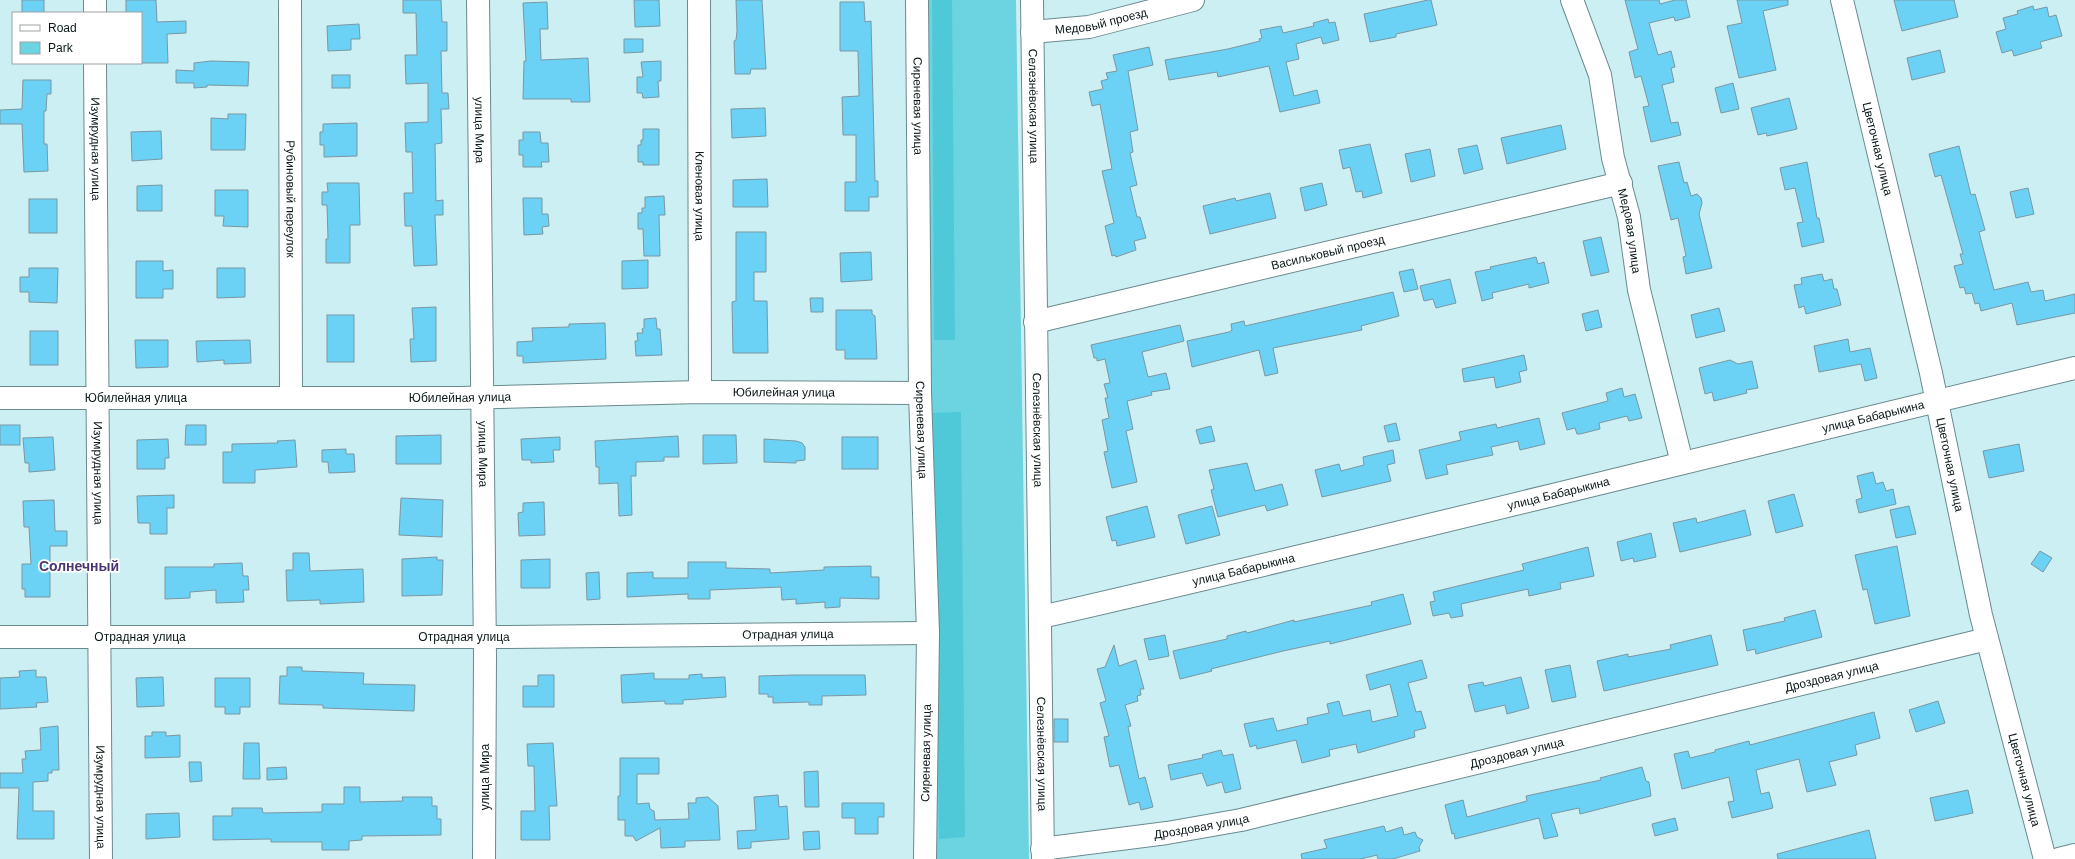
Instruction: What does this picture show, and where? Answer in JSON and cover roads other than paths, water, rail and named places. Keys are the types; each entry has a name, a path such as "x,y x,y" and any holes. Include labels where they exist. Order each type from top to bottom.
{"street":[{"path":"95,0 95,12"},
{"name":"Рубиновый переулок","path":"290,0 291,398"},
{"name":"улица Мира","path":"478,0 481,398 485,636 484,859"},
{"name":"Кленовая улица","path":"699,0 700,392"},
{"name":"Сиреневая улица","path":"917,0 920,393 928,633 925,859"},
{"name":"Селезнёвская улица","path":"1032,0 1035,322 1041,617 1042,854"},
{"name":"Медовый проезд","path":"1032,32 1089,27 1193,0"},
{"name":"Медовая улица","path":"1572,0 1600,75 1613,158 1629,217 1639,290 1682,463"},
{"name":"Цветочная улица","path":"1842,0 1936,400 1987,639 2045,859"},
{"name":"Изумрудная улица","path":"95,64 101,859"},
{"name":"Васильковый проезд","path":"1035,322 1621,183"},
{"name":"улица Бабарыкина","path":"1041,617 1682,463 1936,400 2075,368"},
{"name":"Юбилейная улица","path":"0,398 481,398 700,392 920,393"},
{"name":"Отрадная улица","path":"0,637 928,633"},
{"name":"Дроздовая улица","path":"1042,854 1241,820 1987,639"},
{"path":"2059,859 2075,855"}],"district":[{"name":"Солнечный","path":"79,566"}]}
